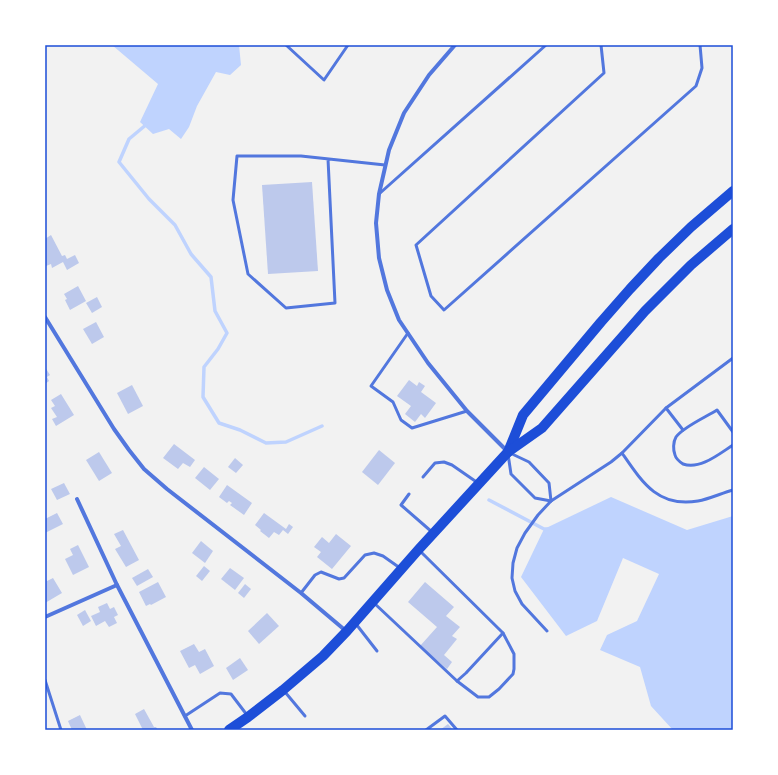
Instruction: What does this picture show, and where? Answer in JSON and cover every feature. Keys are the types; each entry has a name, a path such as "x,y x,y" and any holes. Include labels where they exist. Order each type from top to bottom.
{"main road":[{"path":"508,452 523,415 606,316 659,258 691,227 733,191"},
{"path":"229,730 283,690 323,656 508,452 542,428 645,311 691,265 733,229"}],"street":[{"path":"454,45 429,75 404,113 389,150 379,194 376,223 379,258 386,290 399,320 408,334 428,363 467,411 508,452"},
{"path":"45,317 114,429 144,469 167,489 301,593 347,631"},
{"path":"77,499 117,585 192,730"},
{"path":"45,617 117,585"}],"lane":[{"path":"286,45 324,80 348,45"},
{"path":"379,194 546,45"},
{"path":"601,45 604,73 416,244 431,296 444,310 696,86 702,68 700,45"},
{"path":"328,159 335,303 286,308 248,274 233,200 237,156 301,156 385,165"},
{"path":"408,334 370,386 393,402 401,420 412,428 467,411"},
{"path":"547,631 522,604 515,591 512,578 513,563 517,548 525,533 538,515 551,501 595,474 622,453 666,408 733,358"},
{"path":"666,408 683,430"},
{"path":"733,432 717,410 683,430 676,438 674,448 675,457 681,463 690,466 700,465 733,445"},
{"path":"508,452 511,474 535,498 551,501"},
{"path":"508,452 529,462 549,483 551,501"},
{"path":"622,453 638,476 659,496 683,503 699,501 733,490"},
{"path":"423,477 435,463 444,462 452,465 479,484"},
{"path":"409,494 401,505 433,534"},
{"path":"373,602 457,681 478,697 489,696 499,689 513,674 514,654 503,632 419,549"},
{"path":"301,593 315,576 321,572 339,579 344,578 365,555 374,553 383,556 402,569"},
{"path":"354,622 377,651"},
{"path":"457,681 503,632"},
{"path":"45,680 61,730"},
{"path":"283,690 305,716"},
{"path":"185,716 220,693 230,694 248,717"},
{"path":"426,730 445,716 457,730"}],"water":[{"path":"112,45 239,45 241,65 230,75 216,72 197,106 189,127 181,139 169,129 153,134 140,122 158,84"},
{"path":"611,497 687,530 733,516 733,730 673,730 651,706 640,667 600,650 607,635 637,621 659,574 623,558 597,621 566,636 521,577 544,529"}],"building":[{"path":"312,182 318,271 268,274 262,185"},
{"path":"51,235 62,256 65,255 67,259 75,255 79,263 67,270 63,262 52,268 51,264 46,266 45,239"},
{"path":"78,286 86,301 70,310 64,294"},
{"path":"97,297 102,307 92,313 86,303"},
{"path":"96,322 104,337 92,344 83,329"},
{"path":"45,367 50,375 47,377 49,381 45,384"},
{"path":"409,380 417,386 419,382 425,386 421,392 436,403 425,418 421,414 415,422 405,414 411,406 397,396"},
{"path":"132,385 143,406 128,414 117,393"},
{"path":"61,394 74,415 56,426 52,419 57,417 51,408 55,406 51,400"},
{"path":"174,444 195,460 190,467 183,463 178,469 163,458"},
{"path":"379,450 395,463 378,485 362,472"},
{"path":"99,452 112,473 99,481 86,460"},
{"path":"235,458 243,465 236,473 228,467"},
{"path":"204,467 219,479 210,490 195,478"},
{"path":"64,483 70,494 57,500 51,489"},
{"path":"227,485 252,503 244,515 230,505 232,503 229,501 227,503 219,497"},
{"path":"57,513 63,524 45,533 45,519"},
{"path":"264,513 286,529 289,524 293,527 288,534 283,530 279,535 274,532 269,538 255,525"},
{"path":"123,530 139,560 126,567 115,549 121,546 114,534"},
{"path":"336,534 351,546 332,569 317,557 321,552 314,547 322,537 329,543"},
{"path":"201,541 213,551 205,563 192,553"},
{"path":"78,545 89,567 73,575 65,559 73,555 70,549"},
{"path":"204,566 210,571 202,581 196,576"},
{"path":"230,568 244,578 235,590 221,579"},
{"path":"148,569 153,577 137,586 132,578"},
{"path":"45,578 47,581 53,578 62,593 45,603"},
{"path":"158,582 166,597 146,606 139,592"},
{"path":"425,582 454,607 446,616 460,627 452,636 457,639 444,655 452,662 447,669 420,646 437,627 408,602"},
{"path":"245,584 251,589 244,598 238,593"},
{"path":"107,603 110,609 114,607 118,615 114,617 117,623 109,627 105,621 96,626 91,616 100,612 98,607"},
{"path":"85,610 91,621 83,626 77,615"},
{"path":"267,613 279,626 259,644 248,631"},
{"path":"194,644 199,652 205,649 214,666 200,674 195,665 189,668 180,651"},
{"path":"240,658 248,670 233,680 226,668"},
{"path":"144,709 154,727 158,730 143,730 135,714"},
{"path":"80,715 87,730 72,730 68,721"},
{"path":"448,724 453,730 440,730"}],"waterway":[{"path":"147,124 129,139 119,162 149,199 175,225 191,254 211,277 215,311 227,333 218,349 204,367 203,397 219,423 240,430 266,443 286,442 322,426"},
{"path":"489,500 544,529 548,529"}]}
